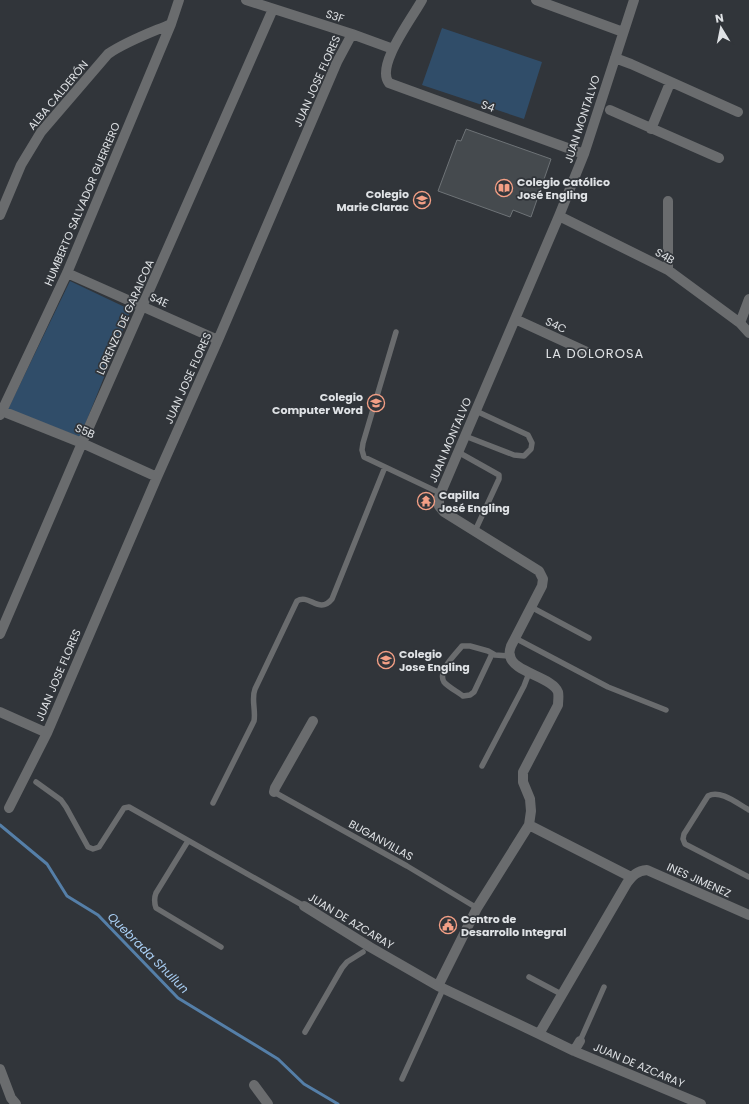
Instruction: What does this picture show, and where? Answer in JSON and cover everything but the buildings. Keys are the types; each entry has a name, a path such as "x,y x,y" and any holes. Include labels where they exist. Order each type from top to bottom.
{"street":[{"name":"HUMBERTO SALVADOR GUERRERO","path":"1,413 67,273 171,24 179,0"},
{"name":"S3F","path":"246,0 393,48"},
{"path":"393,48 422,0"},
{"path":"536,0 623,32"},
{"name":"JUAN MONTALVO","path":"509,656 511,646 542,586 543,579 539,571 444,512 439,506 438,497 476,411 584,154 634,0"},
{"name":"LORENZO DE GARAICOA","path":"0,634 82,443 273,9"},
{"name":"ALBA CALDERÓN","path":"0,215 21,165 41,132 108,54 129,42 171,24"},
{"name":"JUAN JOSE FLORES","path":"9,808 47,733 337,62 352,34"},
{"name":"S4","path":"393,48 386,72 386,79 389,83 584,154"},
{"path":"615,58 738,112"},
{"path":"651,129 670,83"},
{"path":"610,110 719,158"},
{"path":"668,201 668,270"},
{"name":"S4B","path":"559,216 668,270 740,323 749,333"},
{"name":"S4E","path":"67,273 218,340"},
{"path":"740,323 749,299"},
{"name":"S4C","path":"515,319 587,352"},
{"name":"S5B","path":"1,413 82,443 157,477"},
{"path":"440,988 477,908 529,825 531,811 530,799 523,782 523,772 558,705 559,694 554,686 528,673 514,663 509,656"},
{"path":"0,712 47,733"},
{"path":"274,792 313,721"},
{"path":"529,825 631,877 539,1034"},
{"name":"INES JIMENEZ","path":"631,877 640,871 647,870 749,915"},
{"name":"JUAN DE AZCARAY","path":"304,906 366,950 440,988 574,1051 701,1104"},
{"path":"574,1051 580,1041"},
{"path":"0,1069 11,1098 16,1104"},
{"path":"254,1085 268,1104"}],"lane":[{"path":"396,332 362,450 364,457 440,493"},
{"path":"465,436 514,455 524,456 531,449 532,443 528,435 476,411"},
{"path":"458,452 499,475 499,479 475,531"},
{"path":"213,803 254,721 256,711 253,693 297,600 300,598 319,606 329,603 332,599 385,467"},
{"path":"531,607 589,638"},
{"path":"515,638 608,687 666,710"},
{"path":"492,654 474,692 470,695 463,696 444,683 444,668 462,646 470,646 488,651 492,654 509,656"},
{"path":"482,766 524,686 528,673"},
{"name":"JUAN DE AZCARAY","path":"36,782 61,800 88,847 93,849 99,847 124,808 129,807 304,906"},
{"name":"BUGANVILLAS","path":"274,792 407,866 477,908"},
{"path":"749,810 721,795 712,794 708,796 684,834 683,839 685,844 749,876"},
{"path":"188,841 156,892 154,903 156,908 221,947"},
{"path":"305,1032 342,968 347,962 366,950"},
{"path":"529,977 563,995"},
{"path":"580,1041 604,987"},
{"path":"402,1079 440,988"}],"shaded area":[{"path":"442,28 542,62 524,119 422,85"},
{"path":"70,281 131,310 80,437 8,409"}],"waterway":[{"name":"Quebrada Shullun","path":"0,825 47,864 67,896 98,915 178,998 278,1059 304,1084 338,1104"}],"place":[{"name":"Colegio Católico José Engling","path":"504,188"},
{"name":"Colegio Marie Clarac","path":"422,200"},
{"name":"Colegio Computer Word","path":"376,403"},
{"name":"Capilla José Engling","path":"426,501"},
{"name":"Colegio Jose Engling","path":"386,660"},
{"name":"Centro de Desarrollo Integral","path":"448,925"}],"district":[{"name":"LA DOLOROSA","path":"595,353"}]}
